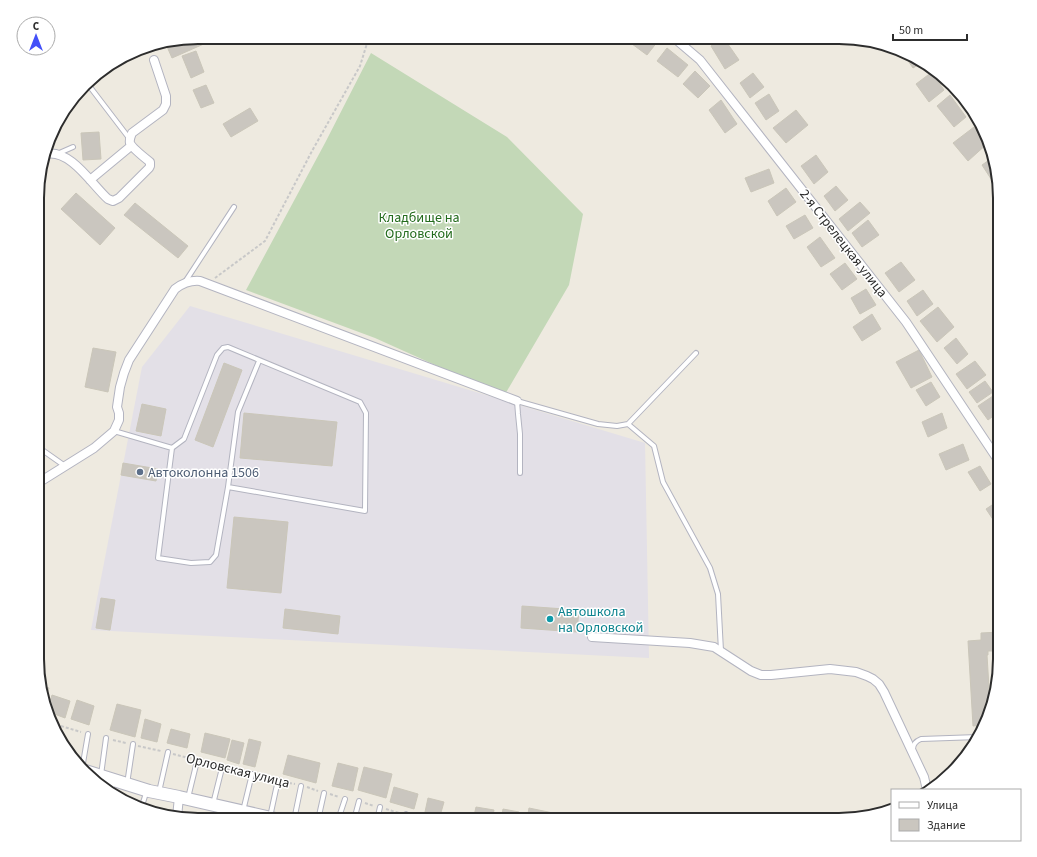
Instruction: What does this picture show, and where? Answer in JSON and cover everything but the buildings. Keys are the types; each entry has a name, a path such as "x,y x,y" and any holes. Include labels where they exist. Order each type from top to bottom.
{"main road":[{"path":"96,775 101,776 112,785 127,784 213,805 227,813"},
{"path":"234,813 243,811 251,813"}],"street":[{"name":"2-я Стрелецкая улица","path":"681,44 700,60 906,322 993,452"},
{"path":"90,180 131,142 132,133 163,110 166,104 166,96 154,60"},
{"path":"50,153 57,154 73,163 111,201 119,198 150,166 150,162 131,142"},
{"path":"44,479 94,448 114,431 119,420 117,407 120,387 130,360 174,289 185,282 192,280 207,283 517,401"},
{"path":"592,637 696,643 714,647 751,671 761,674 771,675 830,669 856,672 867,676 879,684 913,753 924,777 926,786"},
{"path":"179,812 184,798"}],"lane":[{"path":"90,88 131,142"},
{"path":"57,154 73,147"},
{"path":"185,282 234,207"},
{"path":"228,487 364,511 366,413 360,402 260,360 228,348 223,348 217,355 184,439 172,448 158,558 191,563 210,562 216,555 228,487 238,412 260,360"},
{"path":"520,473 520,434 517,401 598,424 617,426 628,424 696,353"},
{"path":"628,424 654,446 663,482 710,568 718,594 721,651"},
{"path":"114,431 172,448"},
{"path":"44,450 66,466"},
{"path":"86,765 88,734"},
{"path":"913,753 914,744 921,739 971,737"},
{"path":"101,776 106,738"},
{"path":"127,784 133,744"},
{"path":"159,793 168,752"},
{"path":"184,798 197,761"},
{"path":"213,805 222,768"},
{"path":"243,811 252,774"},
{"path":"272,813 278,780"},
{"path":"295,813 301,786"},
{"path":"143,803 147,790"},
{"path":"320,813 324,792"},
{"path":"340,813 345,799"},
{"path":"356,813 359,801"},
{"path":"379,813 380,807"}],"path":[{"path":"207,283 264,241 312,151 360,66 367,44"},
{"path":"60,728 88,734"},
{"name":"Орловская улица","path":"106,738 168,752 222,768 278,780 345,799"},
{"path":"359,801 402,813"}],"shaded area":[{"path":"190,306 645,443 649,658 91,630 142,367"}],"green space":[{"name":"Кладбище на Орловской","path":"371,53 507,137 583,214 569,285 504,396 375,338 246,290 325,143"}],"place":[{"name":"Автоколонна 1506","path":"140,472"},
{"name":"Автошкола на Орловской","path":"550,619"}]}
